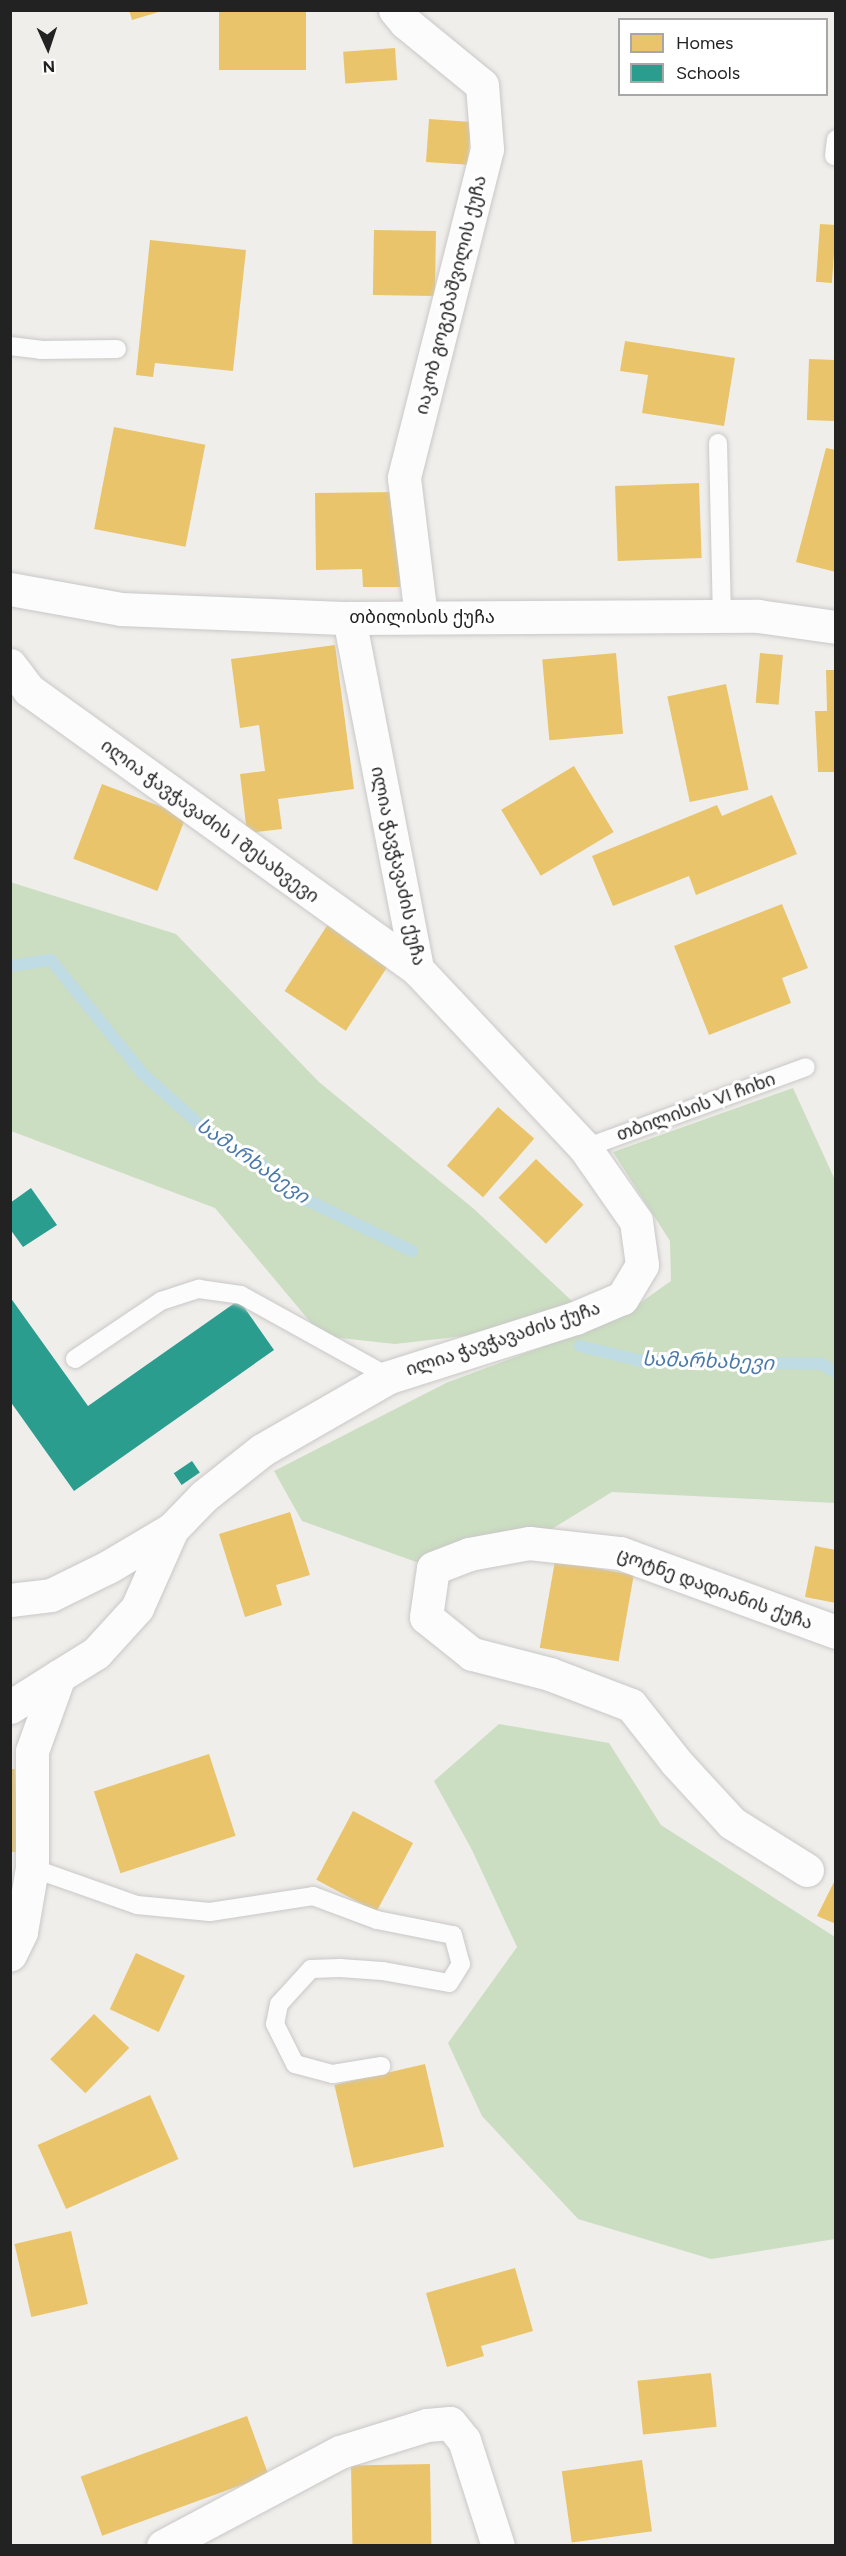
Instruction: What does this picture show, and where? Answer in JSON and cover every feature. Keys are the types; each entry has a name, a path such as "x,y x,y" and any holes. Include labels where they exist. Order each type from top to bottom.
{"street":[{"name":"იაკობ გოგებაშვილის ქუჩა","path":"395,10 405,22 482,85 487,149 405,478 421,617"},
{"name":"თბილისის ქუჩა","path":"10,589 121,609 349,618 758,616 836,627"},
{"name":"ილია ჭავჭავაძის ქუჩა","path":"10,1707 96,1653 137,1608 172,1530 204,1496 262,1450 389,1377 575,1318 622,1298 642,1265 636,1221 585,1148 417,969 349,618"},
{"name":"ილია ჭავჭავაძის I შესახვევი","path":"10,665 29,690 417,969"},
{"path":"10,1600 51,1595 108,1567 172,1530"},
{"name":"ცოტნე დადიანის ქუჩა","path":"807,1870 732,1823 676,1762 631,1705 550,1674 472,1654 426,1617 433,1568 469,1554 528,1543 621,1553 836,1632"},
{"path":"10,1955 21,1932 32,1868 32,1751 59,1676"},
{"path":"163,2546 340,2452 427,2425 450,2423 464,2440 498,2546"}],"lane":[{"path":"10,346 41,350 117,349"},
{"path":"718,443 722,616"},
{"name":"თბილისის VI ჩიხი","path":"585,1148 806,1067"},
{"path":"75,1359 161,1301 199,1289 241,1295 389,1377"},
{"path":"32,1868 137,1905 210,1912 313,1896 377,1920 453,1935 461,1964 449,1983 382,1971 340,1968 311,1969 279,2004 275,2024 295,2064 333,2074 381,2066"}],"green space":[{"path":"10,882 176,934 319,1082 474,1209 573,1302 473,1335 395,1344 322,1336 215,1208 11,1131"},
{"path":"793,1088 835,1180 835,1503 612,1492 529,1543 433,1568 302,1521 274,1471 446,1383 617,1319 671,1281 670,1241 613,1152"},
{"path":"499,1724 609,1743 661,1825 835,1937 835,2239 711,2259 578,2219 482,2116 448,2043 517,1947 472,1850 434,1781"}],"building: Homes":[{"path":"129,10 162,10 162,11 132,20"},
{"path":"219,10 306,10 306,70 219,70"},
{"path":"395,48 397,80 345,84 343,52"},
{"path":"429,119 471,122 468,165 426,162"},
{"path":"820,224 836,225 832,283 816,282"},
{"path":"374,230 436,231 435,296 373,295"},
{"path":"150,240 246,250 233,371 155,363 153,377 136,375"},
{"path":"625,341 735,358 724,426 642,413 648,375 620,371"},
{"path":"809,359 836,360 834,421 807,420"},
{"path":"114,427 205,445 185,547 94,529"},
{"path":"826,448 836,450 836,572 796,562"},
{"path":"699,483 702,558 618,561 615,486"},
{"path":"398,492 400,587 363,587 362,569 316,570 315,493"},
{"path":"335,645 354,789 278,799 282,829 247,833 240,774 265,771 259,725 240,728 231,659"},
{"path":"616,653 623,734 549,740 542,659"},
{"path":"760,653 783,655 779,705 756,703"},
{"path":"826,670 836,670 836,772 818,772 815,711 827,711"},
{"path":"726,684 748,790 690,802 667,696"},
{"path":"574,766 614,832 541,876 501,810"},
{"path":"102,784 186,816 157,891 73,859"},
{"path":"772,795 797,854 696,895 689,876 613,906 592,856 717,805 722,816"},
{"path":"782,904 808,968 782,978 791,1003 709,1035 674,946"},
{"path":"332,918 393,958 346,1031 285,991"},
{"path":"498,1107 534,1138 483,1197 447,1166"},
{"path":"536,1159 583,1205 546,1244 498,1198"},
{"path":"290,1512 310,1575 276,1585 282,1605 245,1617 219,1534"},
{"path":"815,1546 836,1550 836,1603 805,1597"},
{"path":"555,1561 634,1575 619,1662 540,1648"},
{"path":"209,1754 236,1836 120,1873 94,1791"},
{"path":"10,1769 15,1769 18,1852 10,1852"},
{"path":"353,1811 413,1843 376,1912 316,1880"},
{"path":"836,1878 836,1924 817,1916"},
{"path":"136,1953 185,1976 159,2032 110,2009"},
{"path":"94,2014 129,2048 85,2093 50,2059"},
{"path":"425,2064 444,2147 354,2168 334,2085"},
{"path":"150,2095 178,2159 66,2209 38,2145"},
{"path":"71,2231 88,2304 31,2317 14,2244"},
{"path":"515,2268 533,2331 481,2346 484,2356 447,2367 426,2293"},
{"path":"711,2373 717,2427 643,2434 637,2381"},
{"path":"247,2416 269,2475 102,2536 81,2477"},
{"path":"642,2460 652,2531 572,2543 562,2471"},
{"path":"430,2464 431,2546 352,2546 351,2465"}],"building: Schools":[{"path":"31,1188 57,1225 23,1247 10,1229 10,1203"},
{"path":"10,1297 88,1406 239,1300 274,1350 74,1491 10,1401"},
{"path":"192,1461 200,1473 182,1485 174,1473"}],"waterway":[{"name":"სამარხახევი","path":"10,966 51,960 143,1074 217,1140 262,1165 307,1200 412,1251"},
{"name":"სამარხახევი","path":"580,1346 641,1361 822,1364 836,1373"}]}
